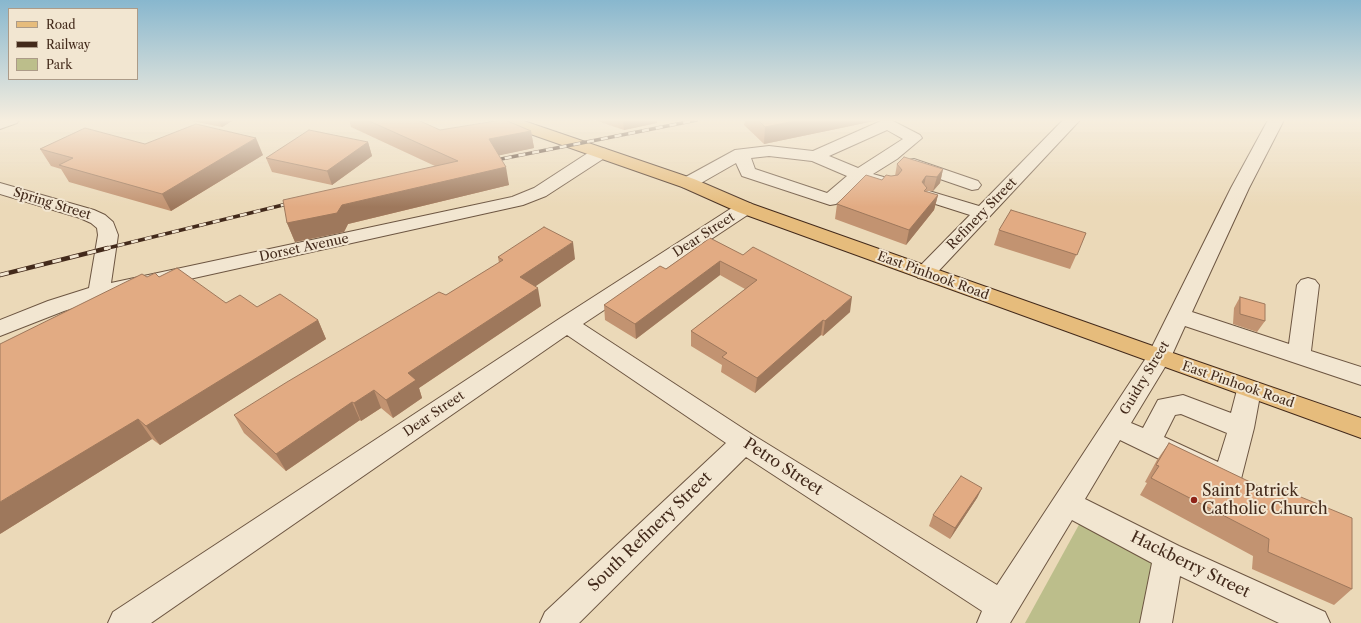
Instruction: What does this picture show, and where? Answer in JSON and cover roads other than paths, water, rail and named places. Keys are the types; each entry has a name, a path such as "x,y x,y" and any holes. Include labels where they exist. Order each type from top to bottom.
{"main road":[{"name":"East Pinhook Road","path":"589,149 688,183 745,208 1159,358 1361,428"}],"street":[{"path":"815,156 831,149"},
{"path":"741,154 748,172 830,200 860,175 899,149"},
{"name":"Refinery Street","path":"925,273 1044,149"},
{"name":"Guidry Street","path":"997,615 1159,358 1240,188 1261,149"},
{"path":"688,183 741,154 769,151 815,156 860,175 888,184"},
{"name":"Dorset Avenue","path":"0,328 56,306 99,292 517,201 540,192 600,153"},
{"path":"891,155 972,186"},
{"name":"Spring Street","path":"0,188 87,214 98,219 106,226 108,234 99,292"},
{"path":"929,196 983,213"},
{"name":"Dear Street","path":"124,623 567,324 745,208"},
{"path":"1299,356 1308,285"},
{"path":"1180,316 1361,376"},
{"name":"Petro Street","path":"567,324 744,442 997,615"},
{"path":"1116,427 1226,479 1241,428 1249,390"},
{"path":"1148,442 1167,407 1183,404 1241,428"},
{"name":"South Refinery Street","path":"556,623 744,442"},
{"name":"Hackberry Street","path":"1068,504 1168,556 1314,623"},
{"path":"1156,623 1168,556"}],"railway":[{"path":"491,161 551,149"},
{"path":"104,249 295,202"},
{"path":"104,249 108,248"},
{"path":"0,275 104,249"}],"place":[{"name":"Saint Patrick Catholic Church","path":"1194,500"}]}
